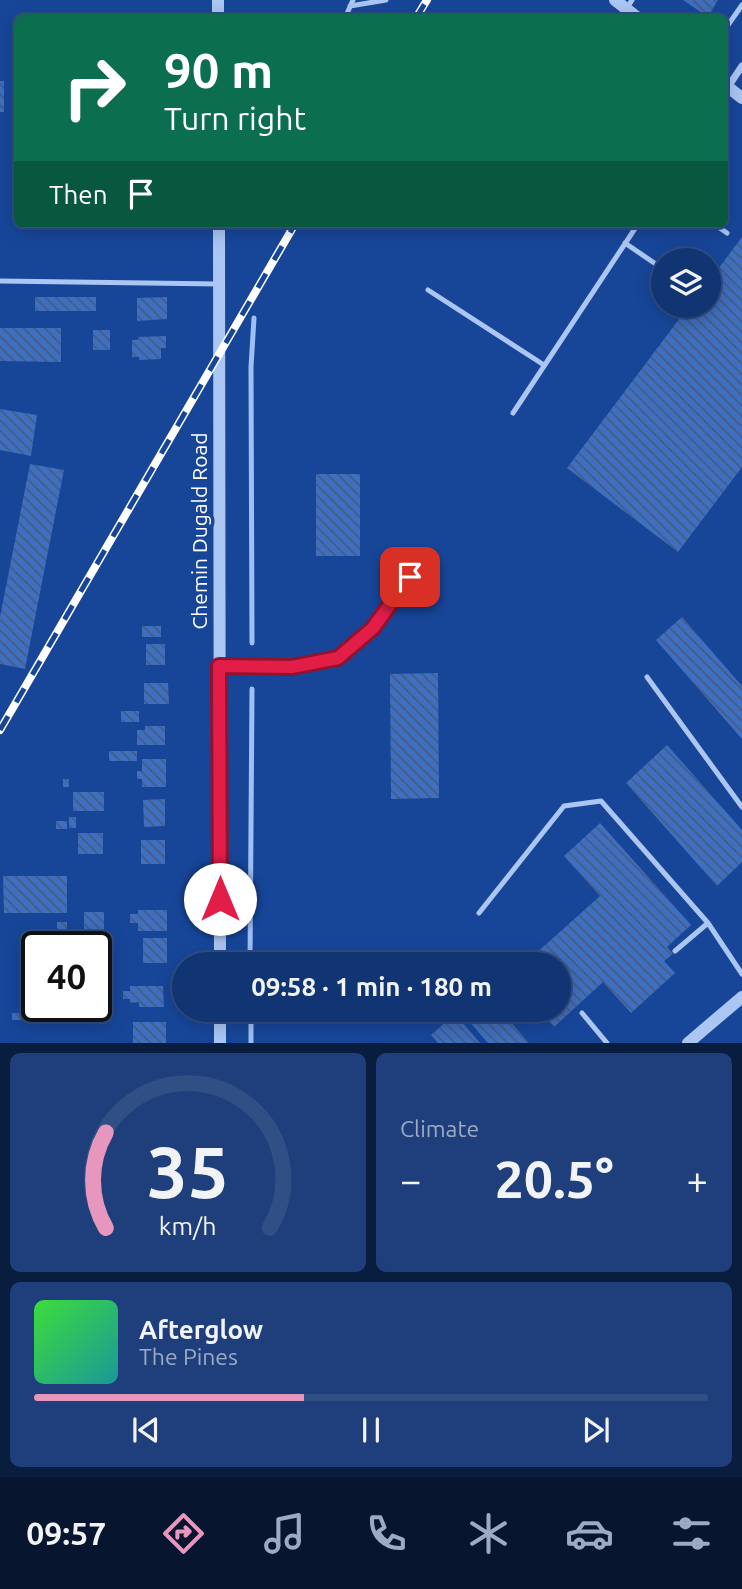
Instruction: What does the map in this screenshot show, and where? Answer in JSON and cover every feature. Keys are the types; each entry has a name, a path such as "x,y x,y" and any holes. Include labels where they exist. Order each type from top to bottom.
{"street":[{"path":"615,0 629,4"},
{"path":"728,85 742,66"},
{"name":"Chemin Dugald Road","path":"219,228 220,952"},
{"path":"695,1041 742,997"},
{"path":"220,1022 220,1043"}],"lane":[{"path":"351,2 361,0"},
{"path":"351,2 386,0"},
{"path":"728,25 742,5"},
{"path":"513,413 635,228"},
{"path":"720,228 727,233"},
{"path":"625,243 651,261"},
{"path":"0,281 219,284"},
{"path":"428,290 544,365"},
{"path":"219,666 292,667 338,658 373,628 410,577"},
{"path":"647,677 742,807"},
{"path":"479,913 564,806 601,801 708,923 742,974"},
{"path":"675,951 708,923"},
{"path":"582,1013 607,1043"}],"building":[{"path":"683,0 718,0 710,14 704,14"},
{"path":"0,81 4,81 4,112 0,112"},
{"path":"13,152 14,152 14,185"},
{"path":"742,237 742,467 678,552 567,468 680,318 721,318 721,265"},
{"path":"35,297 96,297 96,311 35,311"},
{"path":"167,297 167,319 137,321 137,298"},
{"path":"0,328 61,328 61,362 0,361"},
{"path":"93,330 110,330 110,350 93,350"},
{"path":"166,336 166,348 161,348 161,359 139,360 139,357 132,357 132,340 138,340 138,337"},
{"path":"0,409 37,415 31,456 0,450"},
{"path":"30,464 64,470 25,669 0,664 0,617"},
{"path":"316,474 360,474 360,556 316,556"},
{"path":"682,617 742,686 742,739 656,640"},
{"path":"142,626 161,626 161,637 142,637"},
{"path":"146,644 165,644 165,665 146,665"},
{"path":"438,673 439,798 391,799 390,674"},
{"path":"144,683 168,683 169,704 144,704"},
{"path":"121,711 139,711 139,722 121,722"},
{"path":"145,726 165,726 165,745 137,745 137,730 145,730"},
{"path":"667,745 742,830 742,862 717,886 626,783"},
{"path":"109,751 137,751 137,761 109,761"},
{"path":"142,759 166,759 166,787 142,787 142,779 137,779 137,771 142,771"},
{"path":"63,779 69,779 69,787 63,787"},
{"path":"73,792 104,792 104,811 73,811"},
{"path":"165,799 165,826 144,827 143,800"},
{"path":"69,817 76,817 76,828 69,828"},
{"path":"56,821 67,821 67,829 56,829"},
{"path":"600,823 691,925 667,947 673,954 664,961 675,973 631,1013 603,982 571,1011 571,952 537,952 600,896 564,856"},
{"path":"78,833 103,833 103,854 78,854"},
{"path":"141,840 165,840 165,864 141,864"},
{"path":"3,876 67,876 67,913 4,913"},
{"path":"138,910 167,910 167,931 138,931 138,923 130,923 130,914 138,914"},
{"path":"84,912 104,912 104,931 84,931"},
{"path":"57,922 67,922 67,931 57,931"},
{"path":"143,938 167,938 167,963 143,963"},
{"path":"130,986 163,986 164,1007 139,1007 139,1002 130,1003 130,999 123,999 123,991 130,991"},
{"path":"12,1013 21,1013 21,1020 12,1020"},
{"path":"133,1022 166,1022 166,1043 133,1043"},
{"path":"446,1022 462,1022 480,1043 438,1043 431,1035"},
{"path":"470,1022 511,1022 529,1043 488,1043"}],"waterway":[{"path":"252,643 251,367 254,318"},
{"path":"250,952 252,689"},
{"path":"251,1022 251,1043"}],"railway":[{"path":"418,14 427,0"},
{"path":"0,730 293,228"}],"route":[{"path":"220,899 219,666 292,667 338,658 373,628 410,577"}]}
